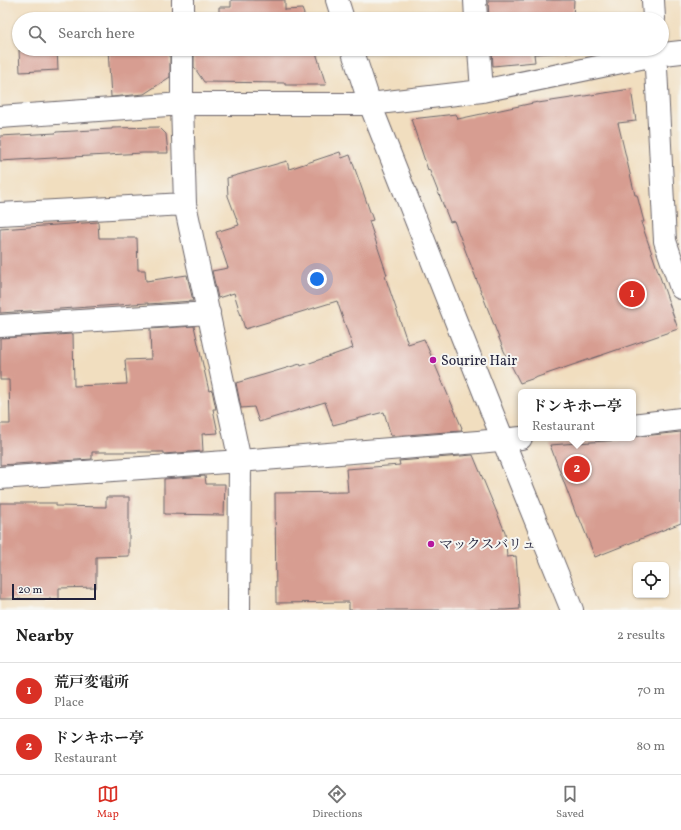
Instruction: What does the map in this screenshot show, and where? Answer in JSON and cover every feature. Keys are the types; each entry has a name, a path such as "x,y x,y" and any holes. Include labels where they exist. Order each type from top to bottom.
{"street":[{"path":"182,12 183,0"},
{"path":"337,0 341,12"},
{"path":"475,0 476,12"},
{"path":"653,0 654,12"},
{"path":"669,52 681,52"},
{"path":"182,56 185,204 240,461 239,610"},
{"path":"354,56 370,104 512,439 572,610"},
{"path":"480,56 482,91"},
{"path":"0,117 182,104 370,104 482,91 637,56"},
{"path":"655,56 665,241 681,288"},
{"path":"0,214 185,204"},
{"path":"0,326 208,313"},
{"path":"636,425 681,419"},
{"path":"0,478 240,461 512,439"}],"building":[{"path":"231,0 285,0 285,10 302,9 303,12 219,12 219,7 231,7"},
{"path":"488,0 574,0 573,12 489,12"},
{"path":"19,56 57,56 58,70 20,72"},
{"path":"108,56 170,56 170,77 144,94 111,97"},
{"path":"194,56 317,56 326,85 204,82 194,67"},
{"path":"492,56 534,56 535,62 493,66"},
{"path":"631,89 636,121 618,123 635,195 637,195 644,222 641,222 678,329 520,383 504,351 454,221 450,222 429,169 428,170 411,119 456,114 458,119 538,102"},
{"path":"159,127 166,134 168,153 0,161 0,136 112,128"},
{"path":"340,152 342,158 350,155 373,220 369,221 387,275 385,276 408,344 424,339 462,431 391,436 384,412 333,425 325,402 259,422 254,407 241,408 236,383 300,364 301,366 353,348 337,301 245,329 234,293 218,298 212,271 228,268 216,232 239,225 228,196 227,178 287,161 289,169"},
{"path":"98,222 99,238 137,238 138,270 145,270 146,281 187,275 193,301 0,313 0,229"},
{"path":"194,326 209,391 212,390 216,409 213,409 218,433 202,434 203,451 164,454 164,452 92,452 92,459 0,465 0,424 10,424 9,380 0,380 0,338 73,334 74,386 127,384 125,360 151,359 150,329"},
{"path":"681,432 681,523 595,557 579,517 577,517 550,445 605,441 636,441 636,437"},
{"name":"マックスバリュ","path":"473,455 505,532 507,557 516,556 520,609 349,610 349,602 276,603 275,493 348,492 346,469 400,465 399,461"},
{"path":"205,476 206,484 225,484 224,515 164,514 164,479"},
{"path":"106,497 129,497 129,556 96,557 96,587 59,588 59,599 0,599 0,503 56,503 56,506 106,507"}],"place":[{"name":"荒戸変電所","path":"632,294"},
{"name":"Sourire Hair","path":"433,360"},
{"name":"ドンキホー亭","path":"577,469"},
{"name":"マックスバリュ","path":"431,544"}]}
